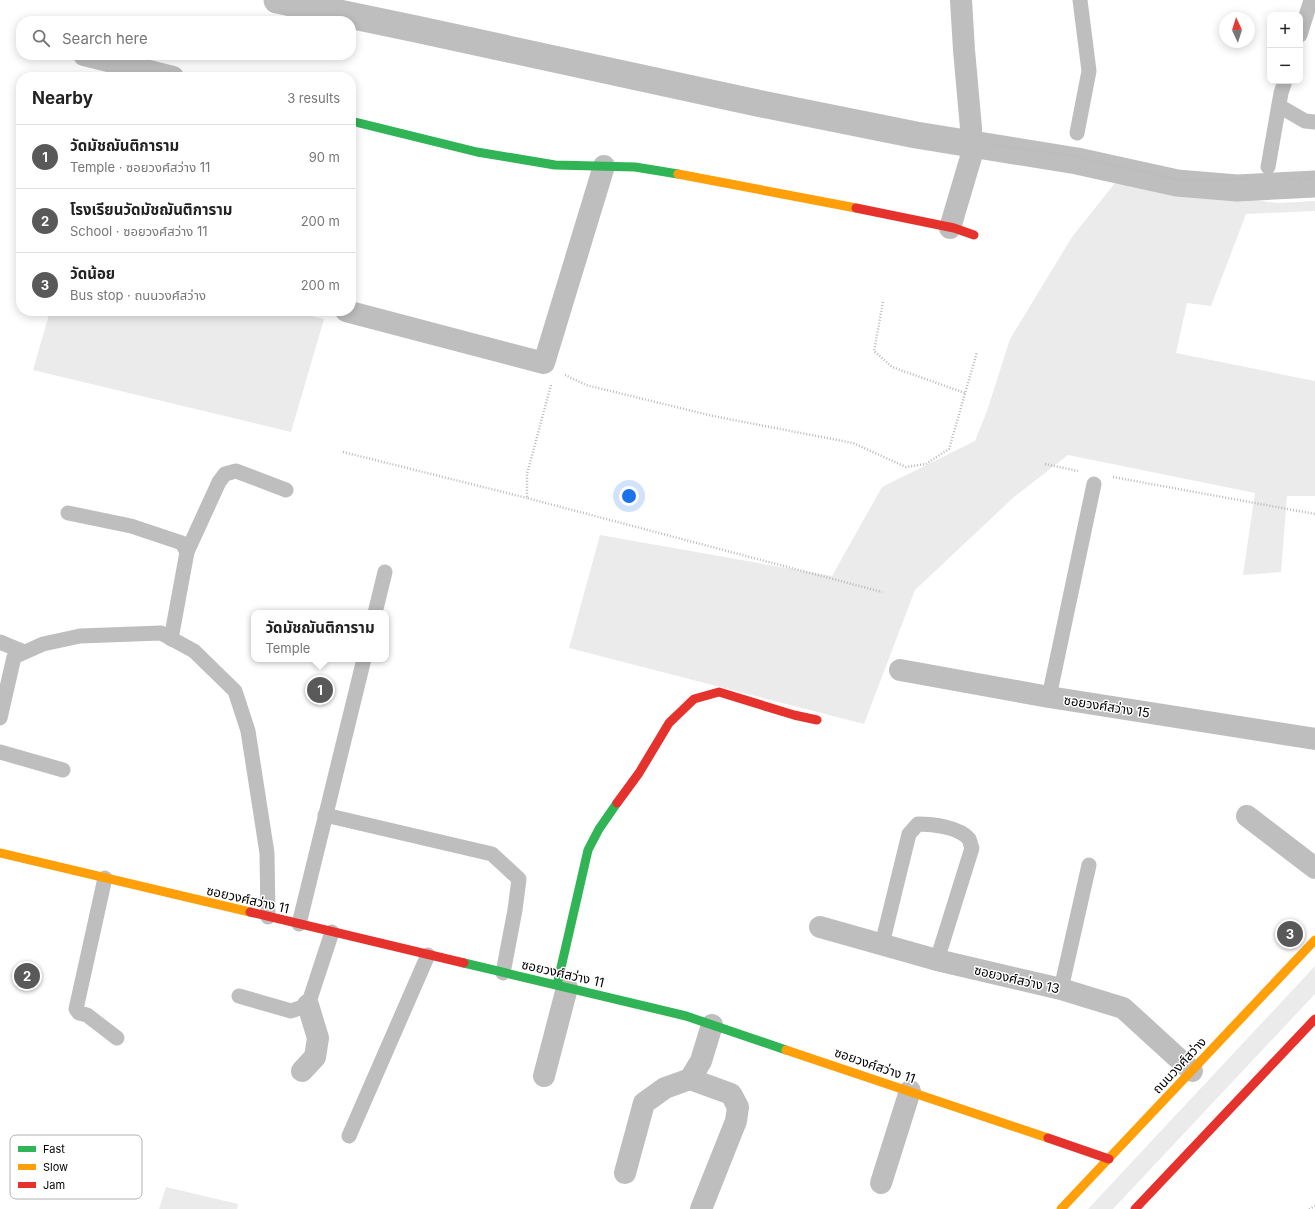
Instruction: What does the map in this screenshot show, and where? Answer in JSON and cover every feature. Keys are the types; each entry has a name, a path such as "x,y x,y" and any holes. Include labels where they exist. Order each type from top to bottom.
{"street":[{"path":"950,228 972,157 961,0"},
{"path":"104,60 153,72"},
{"path":"356,122 477,152 555,165 635,167 719,182 950,228 974,235"},
{"path":"356,314 550,367 604,166"},
{"name":"ซอยวงศ์สว่าง 15","path":"900,670 1049,697 1315,739"},
{"path":"544,1076 588,850 600,829 639,773 669,723 694,699 719,692 794,715 817,720"},
{"path":"1247,816 1315,868"},
{"name":"ซอยวงศ์สว่าง 11","path":"0,853 686,1016 1109,1159"},
{"name":"ซอยวงศ์สว่าง 13","path":"820,927 937,960 1061,989 1123,1008 1192,1070"},
{"name":"ถนนวงศ์สว่าง","path":"1061,1209 1315,940"},
{"path":"302,1071 315,1057 318,1038 308,1005"},
{"path":"1135,1209 1315,1019"},
{"path":"625,1173 644,1103 665,1088 690,1079 701,1061 712,1025"},
{"path":"690,1079 731,1094 738,1107 736,1122 701,1209"},
{"path":"881,1183 910,1091"}],"lane":[{"path":"1077,133 1089,71 1080,0"},
{"path":"1303,25 1311,0"},
{"path":"1268,166 1281,93 1284,84"},
{"path":"1279,106 1305,121 1315,122"},
{"path":"171,639 187,552 219,482 225,474 236,471 286,490"},
{"path":"1049,697 1100,480"},
{"path":"68,513 138,528 182,543 187,552"},
{"path":"376,610 385,572"},
{"path":"0,718 14,656 43,644 80,636 161,633 194,651 235,691 248,731 267,853 268,917"},
{"path":"0,642 24,652"},
{"path":"299,924 363,662"},
{"path":"0,752 63,770"},
{"path":"325,815 492,854 519,879 515,910 503,973"},
{"path":"882,944 909,834 918,824 935,824 956,831 969,839 972,848 937,960"},
{"path":"1061,989 1089,865"},
{"path":"105,878 76,1009 78,1013 87,1015 117,1038"},
{"path":"239,996 292,1011 308,1005 332,932"},
{"path":"349,1136 428,955"}],"path":[{"path":"994,145 1068,155 1180,180 1252,180"},
{"path":"1283,179 1315,179"},
{"path":"883,302 874,351 892,367 966,393"},
{"path":"527,498 527,474 550,367 586,385 601,389 713,416 853,444 906,467 926,464 949,449 977,352"},
{"path":"343,452 527,498 882,592"},
{"path":"1045,464 1083,472"},
{"path":"1100,480 1315,514"},
{"path":"1309,1209 1315,1206"}],"shaded area":[{"path":"1115,183 1278,203 1315,201 1315,211 1246,214 1211,306 1187,303 1176,353 1315,381 1315,496 1287,496 1281,572 1243,575 1255,493 1068,455 1014,497 915,590 864,724 569,648 600,535 832,576 882,487 975,441 987,411 1010,339 1072,237"},
{"path":"49,316 312,316 324,319 291,432 33,370"},
{"path":"1315,966 1315,994 1113,1209 1088,1209"},
{"path":"166,1187 238,1204 237,1209 159,1209"}],"waterway":[{"path":"277,0 354,16"},
{"path":"356,16 757,103 916,135 1077,161 1177,183 1237,188 1315,184"}],"traffic: fast":[{"path":"356,122 477,152 555,165 635,167 678,174"},
{"path":"557,985 588,850 599,829 617,803"},
{"path":"464,963 686,1016 786,1050"}],"traffic: slow":[{"path":"678,174 856,208"},
{"path":"0,853 250,912"},
{"path":"1061,1209 1315,940"},
{"path":"786,1050 1048,1138"}],"traffic: jam":[{"path":"856,208 954,228 974,235"},
{"path":"617,803 639,773 669,723 694,699 719,692 794,715 817,720"},
{"path":"250,912 464,963"},
{"path":"1135,1209 1315,1019"},
{"path":"1048,1138 1109,1159"}],"place":[{"name":"วัดมัชฌันติการาม","path":"320,690"},
{"name":"วัดน้อย","path":"1290,934"},
{"name":"โรงเรียนวัดมัชฌันติการาม","path":"27,976"}]}
